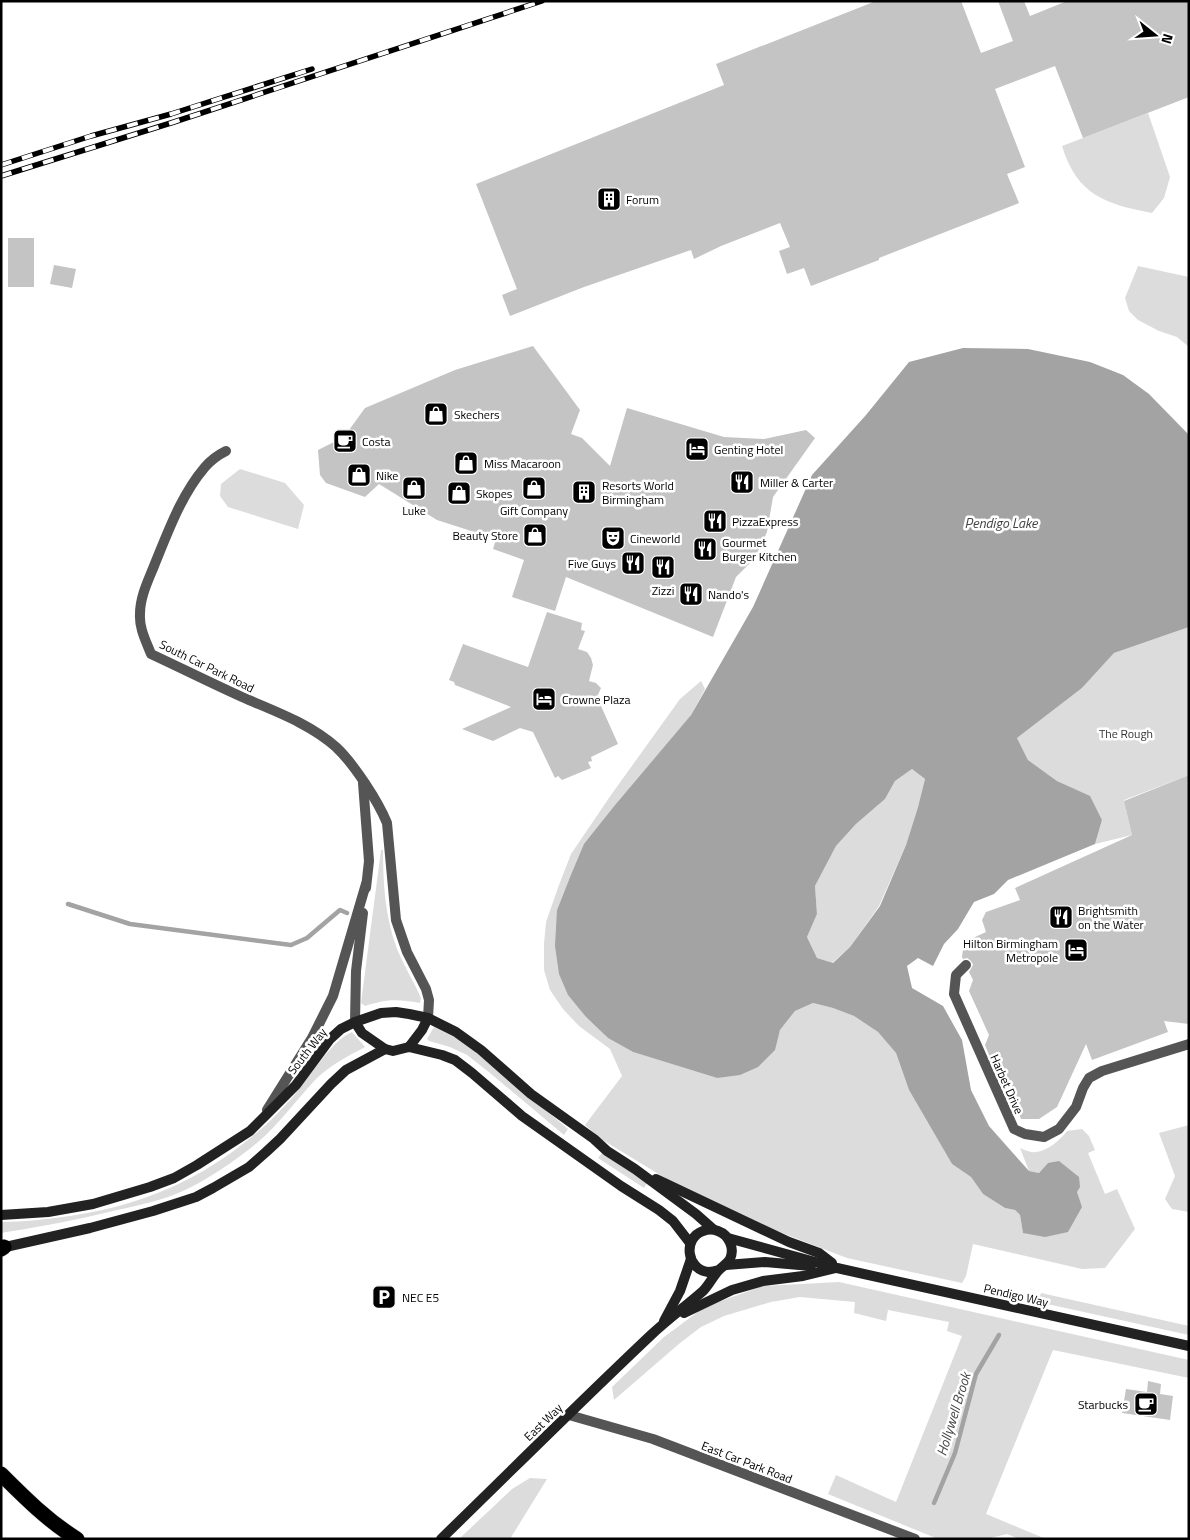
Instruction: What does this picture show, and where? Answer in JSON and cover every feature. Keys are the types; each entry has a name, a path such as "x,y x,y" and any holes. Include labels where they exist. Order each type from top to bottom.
{"highway":[{"path":"1,1474 34,1507 62,1530 77,1539"}],"street":[{"name":"South Car Park Road","path":"226,451 205,466 185,497 165,538 142,600 141,627 151,654 294,720 318,734 337,749 351,765 382,810 387,823 396,920 407,952 426,989 429,1000 428,1018"},
{"path":"363,782 369,861 356,971 355,1022 362,1033 385,1049 393,1051 409,1047 455,1060 522,1116 674,1221 690,1243"},
{"path":"260,1122 312,1038 333,996 366,884"},
{"name":"Harbet Drive","path":"966,965 956,974 954,994 1014,1129 1025,1134 1044,1137 1060,1129 1076,1108 1083,1088 1089,1078 1102,1071 1189,1044"},
{"name":"South Way","path":"1,1215 48,1212 93,1204 174,1178 250,1131 296,1085 330,1039 341,1029 355,1022 382,1013 389,1013 410,1014 428,1018 462,1036 532,1094 696,1214 713,1229"},
{"path":"409,1047 422,1030 428,1018"},
{"path":"2,1248 82,1230 152,1211 213,1188 249,1167 266,1152 346,1070 385,1049"},
{"path":"635,1169 789,1242 819,1253 837,1268"},
{"path":"713,1229 721,1232 728,1238 731,1244 732,1252 730,1259 723,1267 708,1272 698,1268 691,1259 690,1243 699,1232 713,1229"},
{"name":"Pendigo Way","path":"728,1238 837,1268 1189,1346"},
{"name":"East Way","path":"663,1324 680,1291 691,1259"},
{"name":"Pendigo Way","path":"723,1267 765,1262 837,1268"},
{"name":"East Way","path":"441,1539 663,1324 705,1289 723,1267"},
{"path":"663,1324 700,1304 732,1290 762,1281 803,1276 837,1268"},
{"name":"East Car Park Road","path":"568,1415 653,1439 915,1539"}],"green space":[{"path":"1148,113 1170,177 1164,198 1152,213 1120,206 1095,194 1076,176 1068,163 1062,146"},
{"path":"1138,266 1189,277 1189,347 1177,337 1159,331 1138,320 1129,311 1125,298"},
{"path":"240,469 285,483 304,505 298,529 228,507 220,496 221,484"},
{"name":"The Rough","path":"1189,627 1189,775 1124,800 1132,835 1095,844 1102,820 1090,797 1057,781 1028,760 1017,738 1082,688 1114,653"},
{"path":"701,681 705,689 691,715 615,805 585,844 570,877 557,910 569,995 586,1017 608,1038 633,1052 717,1078 774,1050 780,1030 795,1011 813,1003 854,1016 878,1032 896,1053 909,1090 952,1164 971,1177 983,1194 1005,1208 1015,1210 1020,1215 1023,1233 1081,1207 1077,1192 1048,1163 1039,1173 1029,1171 1020,1148 1032,1152 1045,1150 1067,1131 1082,1129 1089,1136 1095,1150 1088,1153 1105,1194 1117,1189 1135,1229 1105,1268 1082,1269 973,1244 966,1276 962,1283 847,1258 769,1228 675,1184 601,1139 585,1125 622,1076 610,1049 579,1026 563,1009 550,990 544,970 546,922 571,854 680,699"},
{"path":"912,769 925,779 906,845 879,906 850,947 832,963 817,958 807,937 817,914 815,886 836,846 856,824 885,799 895,781"},
{"path":"381,850 383,850 387,913 393,937 421,998 420,1003 392,1000 365,1006 361,1003"},
{"path":"434,1027 464,1042 568,1129 564,1135 467,1055 450,1047 429,1041 427,1039"},
{"path":"352,1032 365,1047 322,1073 274,1127 258,1142 227,1166 203,1180 179,1193 147,1203 43,1226 1,1233 1,1222 70,1216 123,1205 148,1197 195,1176 239,1147 265,1126 297,1092 336,1043"},
{"path":"1189,1125 1189,1212 1172,1209 1165,1199 1175,1176 1159,1133"},
{"path":"602,1153 647,1183 644,1188 598,1158"},
{"path":"839,1282 1189,1360 1189,1378 1053,1350 986,1514 1046,1539 1019,1539 1007,1534 986,1539 938,1539 828,1494 836,1475 896,1502 962,1336 947,1331 949,1322 888,1310 886,1321 854,1313 855,1302 800,1297 771,1302 724,1316 701,1327 614,1400 612,1387 664,1337 699,1311 763,1286"},
{"path":"1041,1293 1189,1326 1189,1335 1038,1302"},
{"path":"530,1478 547,1479 510,1539 459,1539 512,1489"}],"water":[{"name":"Pendigo Lake","path":"963,348 1028,349 1090,362 1123,375 1149,394 1189,435 1189,627 1114,653 1082,688 1017,738 1028,760 1057,781 1090,796 1102,820 1095,844 1008,880 994,894 974,902 958,929 944,944 933,966 918,958 907,966 912,988 943,1006 962,1040 971,1090 989,1126 1029,1171 1039,1173 1048,1163 1059,1161 1079,1177 1080,1187 1077,1192 1082,1207 1068,1232 1045,1237 1023,1233 1020,1215 1015,1210 1005,1208 983,1194 971,1177 952,1164 909,1090 896,1053 878,1032 854,1016 813,1003 795,1011 780,1030 775,1050 758,1067 740,1075 717,1078 633,1052 608,1038 586,1017 568,995 559,974 555,946 557,910 584,844 691,715 753,607 812,475 866,415 909,362","holes":["912,769 925,779 906,845 880,906 850,947 833,963 817,958 807,937 817,914 815,886 836,846 856,824 885,799 895,781"]}],"building":[{"path":"876,1 961,1 981,53 1013,41 998,1 1024,1 1030,16 1067,1 1189,1 1189,97 1083,138 1055,66 995,89 1025,167 1007,174 1019,203 811,286 804,268 787,274 779,251 790,247 780,223 721,246 694,259 691,250 584,287 510,316 502,295 517,289 476,184 724,85 716,64"},
{"path":"8,238 34,238 34,287 8,287"},
{"path":"54,265 76,269 72,288 50,284"},
{"name":"Resorts World Birmingham","path":"533,346 580,410 571,434 582,438 610,466 627,408 724,437 764,439 806,430 815,438 773,497 767,532 755,558 736,577 713,637 566,577 555,611 512,597 524,560 493,549 496,539 437,520 379,484 365,497 326,483 320,475 318,450 344,437 365,408 455,370"},
{"name":"Crowne Plaza","path":"547,612 582,623 581,630 585,631 578,649 587,652 591,658 593,665 589,681 596,683 601,688 597,697 618,744 591,757 592,761 588,762 591,768 562,780 558,776 555,778 533,732 520,728 493,741 462,729 511,707 455,685 454,682 449,680 463,644 528,667"},
{"name":"Hilton Birmingham Metropole","path":"1189,775 1189,1024 1164,1021 1168,1032 1092,1060 1086,1044 1057,1107 1039,1119 1021,1119 1005,1071 994,1067 985,1045 989,1035 969,991 973,980 969,972 973,964 967,958 963,959 962,957 964,942 986,932 982,920 986,912 1020,900 1015,888 1132,835 1124,801"},
{"path":"1148,1381 1161,1384 1160,1394 1173,1396 1170,1420 1122,1413 1126,1389 1147,1392"}],"waterway":[{"path":"68,904 130,924 291,945 307,938 340,910 347,913"},
{"name":"Hollywell Brook","path":"934,1503 955,1453 976,1374 999,1335"}],"railway":[{"path":"1,176 174,122 542,1"},
{"path":"1,165 312,69"}],"place":[{"name":"Forum","path":"609,199"},
{"name":"Skechers","path":"436,414"},
{"name":"Costa","path":"345,441"},
{"name":"Genting Hotel","path":"697,449"},
{"name":"Miss Macaroon","path":"466,463"},
{"name":"Nike","path":"359,475"},
{"name":"Miller & Carter","path":"742,482"},
{"name":"Luke","path":"414,488"},
{"name":"Gift Company","path":"534,488"},
{"name":"Resorts World Birmingham","path":"584,492"},
{"name":"Skopes","path":"459,493"},
{"name":"PizzaExpress","path":"715,521"},
{"name":"Beauty Store","path":"535,535"},
{"name":"Cineworld","path":"613,538"},
{"name":"Gourmet Burger Kitchen","path":"705,549"},
{"name":"Five Guys","path":"633,563"},
{"name":"Zizzi","path":"663,567"},
{"name":"Nando's","path":"691,594"},
{"name":"Crowne Plaza","path":"544,699"},
{"name":"Brightsmith on the Water","path":"1061,917"},
{"name":"Hilton Birmingham Metropole","path":"1076,950"},
{"name":"NEC E5","path":"384,1297"},
{"name":"Starbucks","path":"1146,1404"}]}
